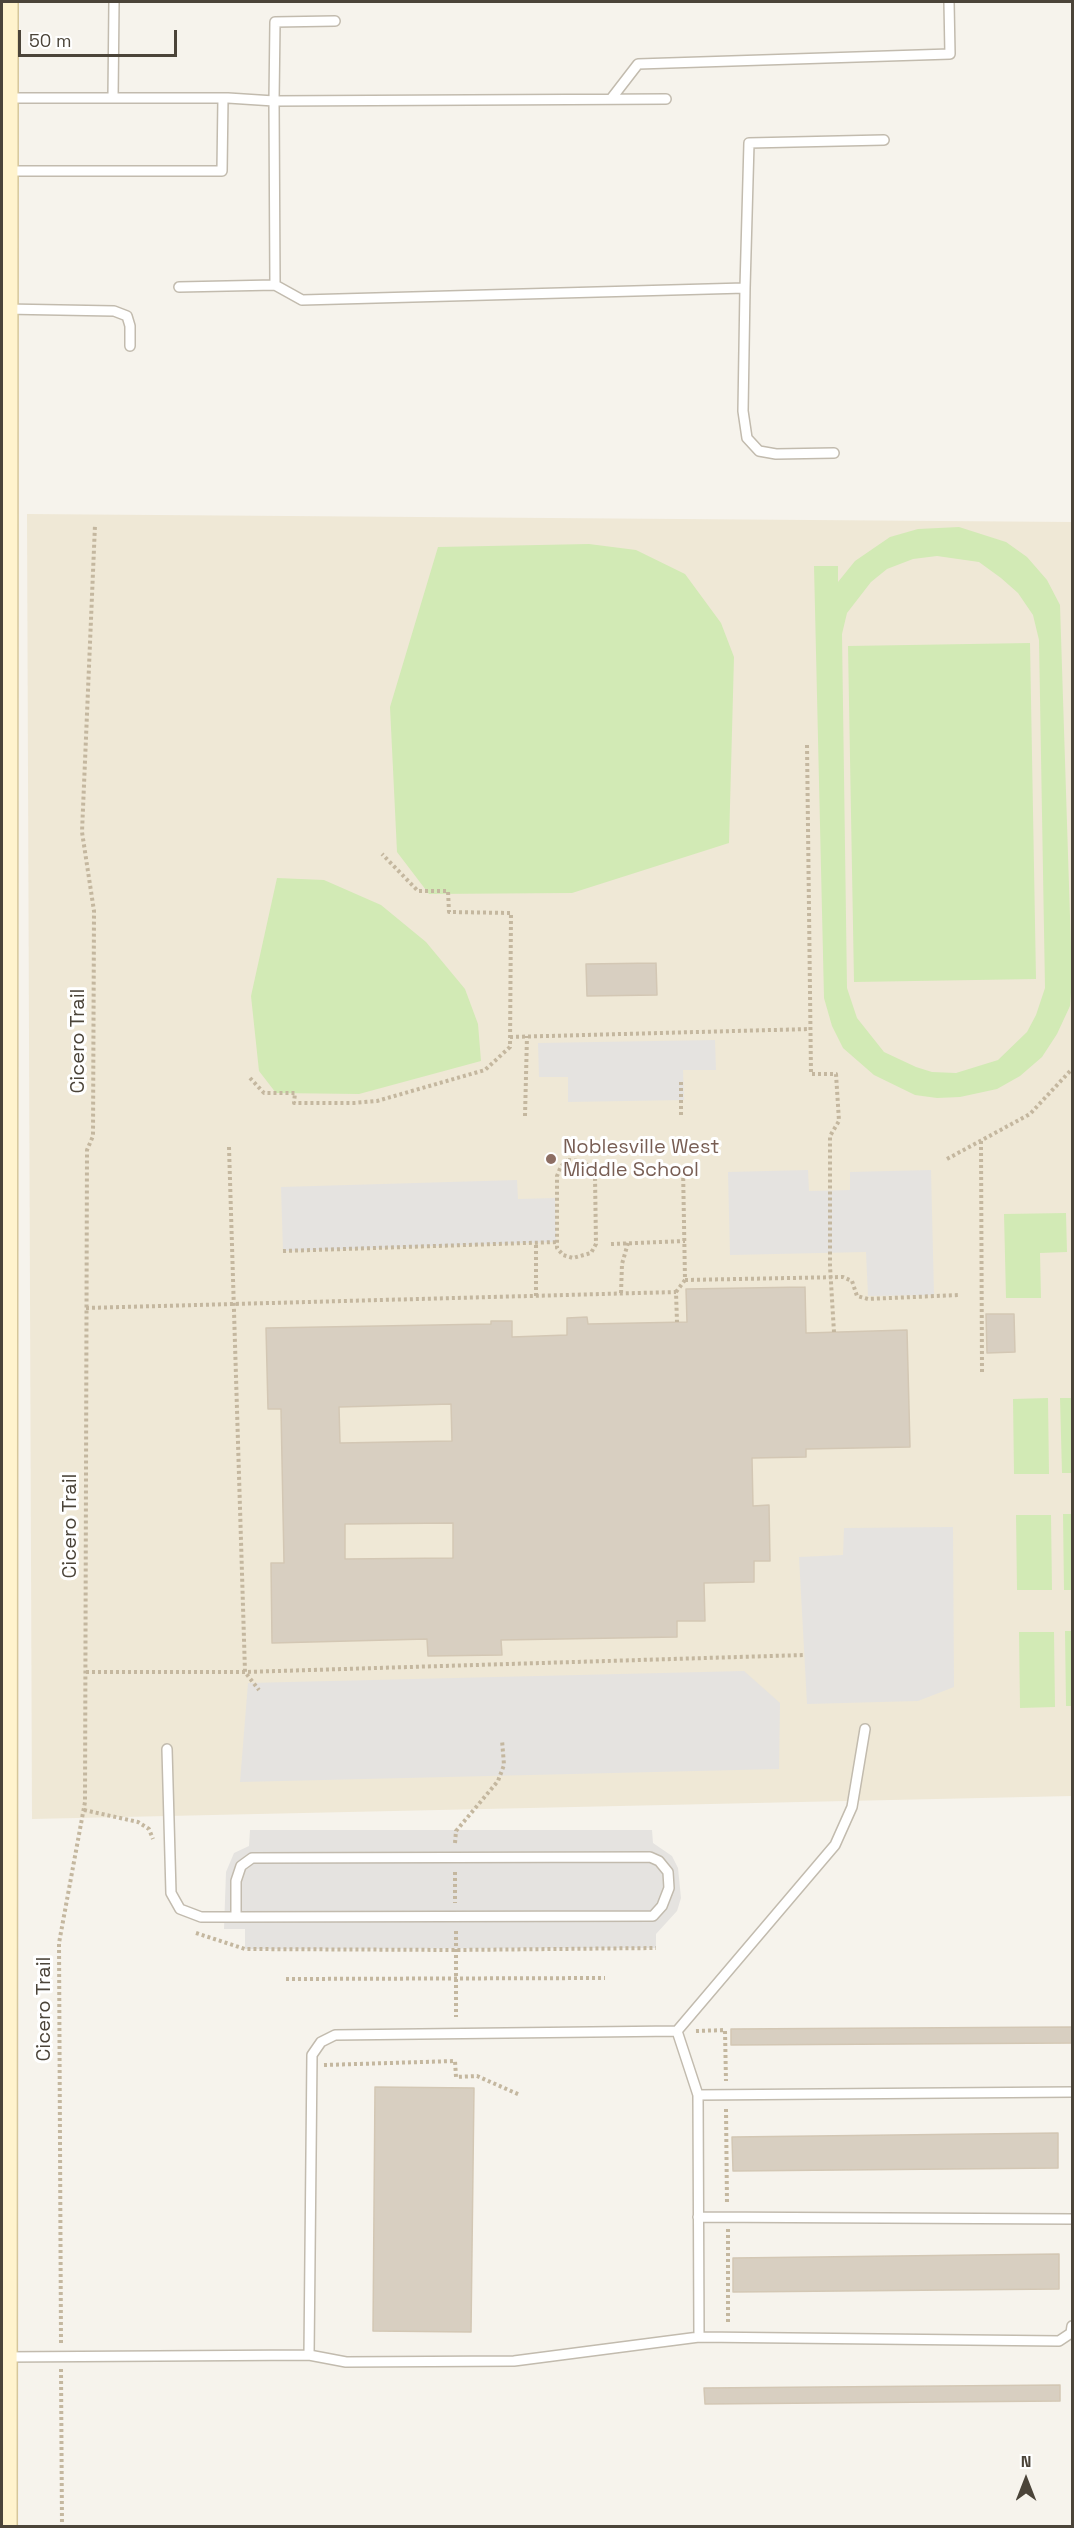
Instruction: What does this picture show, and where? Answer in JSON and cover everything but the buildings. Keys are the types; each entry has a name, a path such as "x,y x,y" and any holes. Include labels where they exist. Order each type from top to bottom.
{"main road":[{"path":"3,2526 4,2"}],"lane":[{"path":"113,98 114,2"},
{"path":"611,99 638,64 950,54 949,2"},
{"path":"275,285 275,22 335,21"},
{"path":"3,98 223,98 274,101 666,99"},
{"path":"3,171 222,171 223,98"},
{"path":"834,453 776,454 759,451 747,438 743,411 749,143 884,140"},
{"path":"179,287 275,285 302,300 745,288"},
{"path":"3,309 114,311 127,316 130,326 130,346"},
{"path":"309,2355 312,2055 321,2042 335,2035 677,2031 835,1845 852,1807 865,1730"},
{"path":"166,1749 171,1893 180,1909 201,1917 236,1917 653,1916 662,1906 669,1888 668,1872 659,1861 650,1857 252,1858 241,1866 236,1881 236,1917"},
{"path":"677,2031 698,2095 699,2337"},
{"path":"698,2095 1072,2092"},
{"path":"698,2217 1072,2219"},
{"path":"3,2357 309,2355 346,2362 514,2361 699,2337 1059,2341 1071,2333 1072,2326"}],"path":[{"name":"Cicero Trail","path":"62,2526 59,1943 85,1802 87,1150 93,1136 94,911 82,832 95,525"},
{"path":"807,745 811,1074 836,1074 839,1121 830,1136 831,1277 834,1332"},
{"path":"250,1078 264,1093 296,1094 294,1103 377,1101 485,1070 510,1047 511,913 449,912 448,891 418,891 382,854"},
{"path":"510,1037 810,1029"},
{"path":"525,1116 527,1036"},
{"path":"947,1159 1030,1114 1072,1070"},
{"path":"681,1082 681,1116"},
{"path":"981,1141 982,1372"},
{"path":"229,1147 245,1672 259,1690"},
{"path":"568,1160 579,1161 588,1165 595,1175 596,1244 591,1253 573,1258 563,1255 557,1248 557,1242 557,1176 561,1166 568,1160"},
{"path":"677,1322 676,1292 685,1280 683,1166"},
{"path":"611,1244 685,1240"},
{"path":"283,1251 557,1242"},
{"path":"536,1243 536,1296"},
{"path":"621,1293 622,1264 628,1243"},
{"path":"685,1280 843,1277 852,1281 857,1296 867,1299 958,1295"},
{"path":"86,1308 676,1292"},
{"path":"86,1672 245,1672 804,1655"},
{"path":"455,1843 456,1831 498,1781 504,1765 502,1740"},
{"path":"455,1872 455,1904"},
{"path":"456,1930 456,2017"},
{"path":"286,1979 605,1978"},
{"path":"677,2031 725,2030 726,2073"},
{"path":"312,2065 455,2061 456,2077 477,2076 520,2095"}],"shaded area":[{"name":"Noblesville West Middle School","path":"27,514 1072,522 1072,1796 32,1819"},
{"path":"715,1040 716,1070 683,1070 684,1100 568,1102 568,1077 539,1077 538,1043"},
{"path":"808,1170 809,1191 850,1190 850,1172 931,1170 934,1295 868,1296 866,1252 730,1255 728,1172"},
{"path":"517,1180 518,1199 555,1198 556,1242 283,1251 281,1187"},
{"path":"953,1527 954,1687 918,1701 807,1704 799,1557 843,1555 844,1528"},
{"path":"744,1671 780,1703 779,1769 240,1782 248,1683"},
{"path":"250,1830 652,1830 653,1843 672,1856 678,1868 681,1898 677,1911 656,1934 656,1948 245,1949 245,1929 224,1929 226,1872 234,1853 249,1846"}],"green space":[{"path":"959,527 1006,542 1027,557 1047,580 1060,605 1072,979 1070,1006 1057,1034 1042,1057 1020,1076 997,1089 960,1097 937,1098 915,1095 874,1075 843,1048 832,1026 824,998 814,566 838,566 838,582 855,561 890,537 918,529","holes":["937,556 979,562 1018,593 1033,615 1039,640 1045,988 1036,1015 1027,1032 998,1060 956,1073 932,1072 884,1052 857,1018 847,988 842,634 847,613 871,582 887,569 913,559"]},
{"path":"589,544 636,550 685,574 721,623 734,657 729,843 572,893 429,894 397,852 390,707 438,547"},
{"path":"1030,643 1036,979 854,982 848,646"},
{"path":"277,878 324,880 381,905 426,942 465,989 478,1024 481,1061 359,1094 276,1093 259,1071 251,996"},
{"path":"1066,1213 1067,1252 1040,1253 1041,1298 1006,1298 1004,1214"},
{"path":"1048,1398 1049,1474 1014,1474 1013,1399"},
{"path":"1060,1398 1072,1398 1072,1473 1062,1473"},
{"path":"1063,1514 1072,1514 1072,1590 1064,1590"},
{"path":"1016,1515 1051,1515 1052,1590 1017,1590"},
{"path":"1065,1631 1072,1631 1072,1706 1066,1706"},
{"path":"1019,1632 1054,1632 1055,1707 1020,1708"}],"place":[{"name":"Noblesville West Middle School","path":"551,1159"}]}
